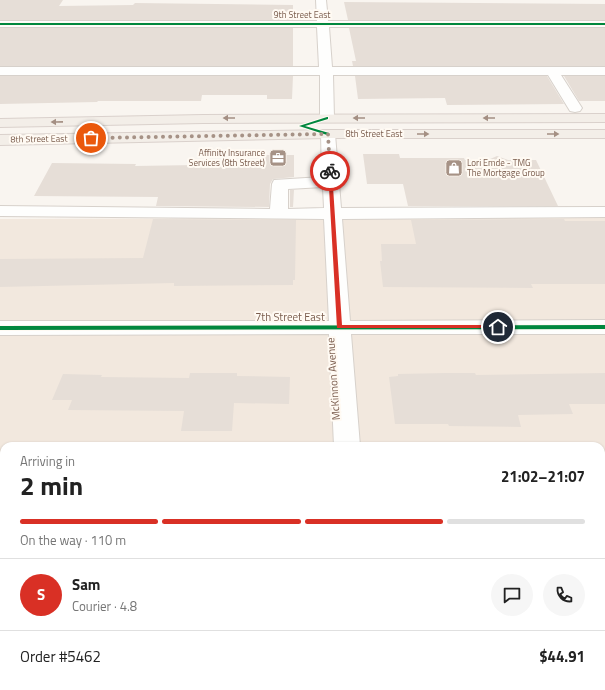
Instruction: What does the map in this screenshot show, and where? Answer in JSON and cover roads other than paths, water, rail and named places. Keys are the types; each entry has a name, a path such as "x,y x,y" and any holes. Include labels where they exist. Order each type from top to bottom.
{"main road":[{"name":"8th Street East","path":"0,123 327,118 605,118"},
{"name":"8th Street East","path":"0,140 328,134 605,134"}],"street":[{"path":"321,0 326,72 327,118"},
{"name":"9th Street East","path":"0,24 605,24"},
{"path":"0,71 605,71"},
{"path":"552,71 575,108"},
{"name":"McKinnon Avenue","path":"328,134 347,442"},
{"path":"279,214 280,184 330,182"},
{"path":"0,211 279,214 605,212"},
{"name":"7th Street East","path":"0,328 339,326 605,327"}],"place":[{"name":"Affinity Insurance Services (8th Street)","path":"278,158"},
{"name":"Lori Emde - TMG The Mortgage Group","path":"454,168"}]}
